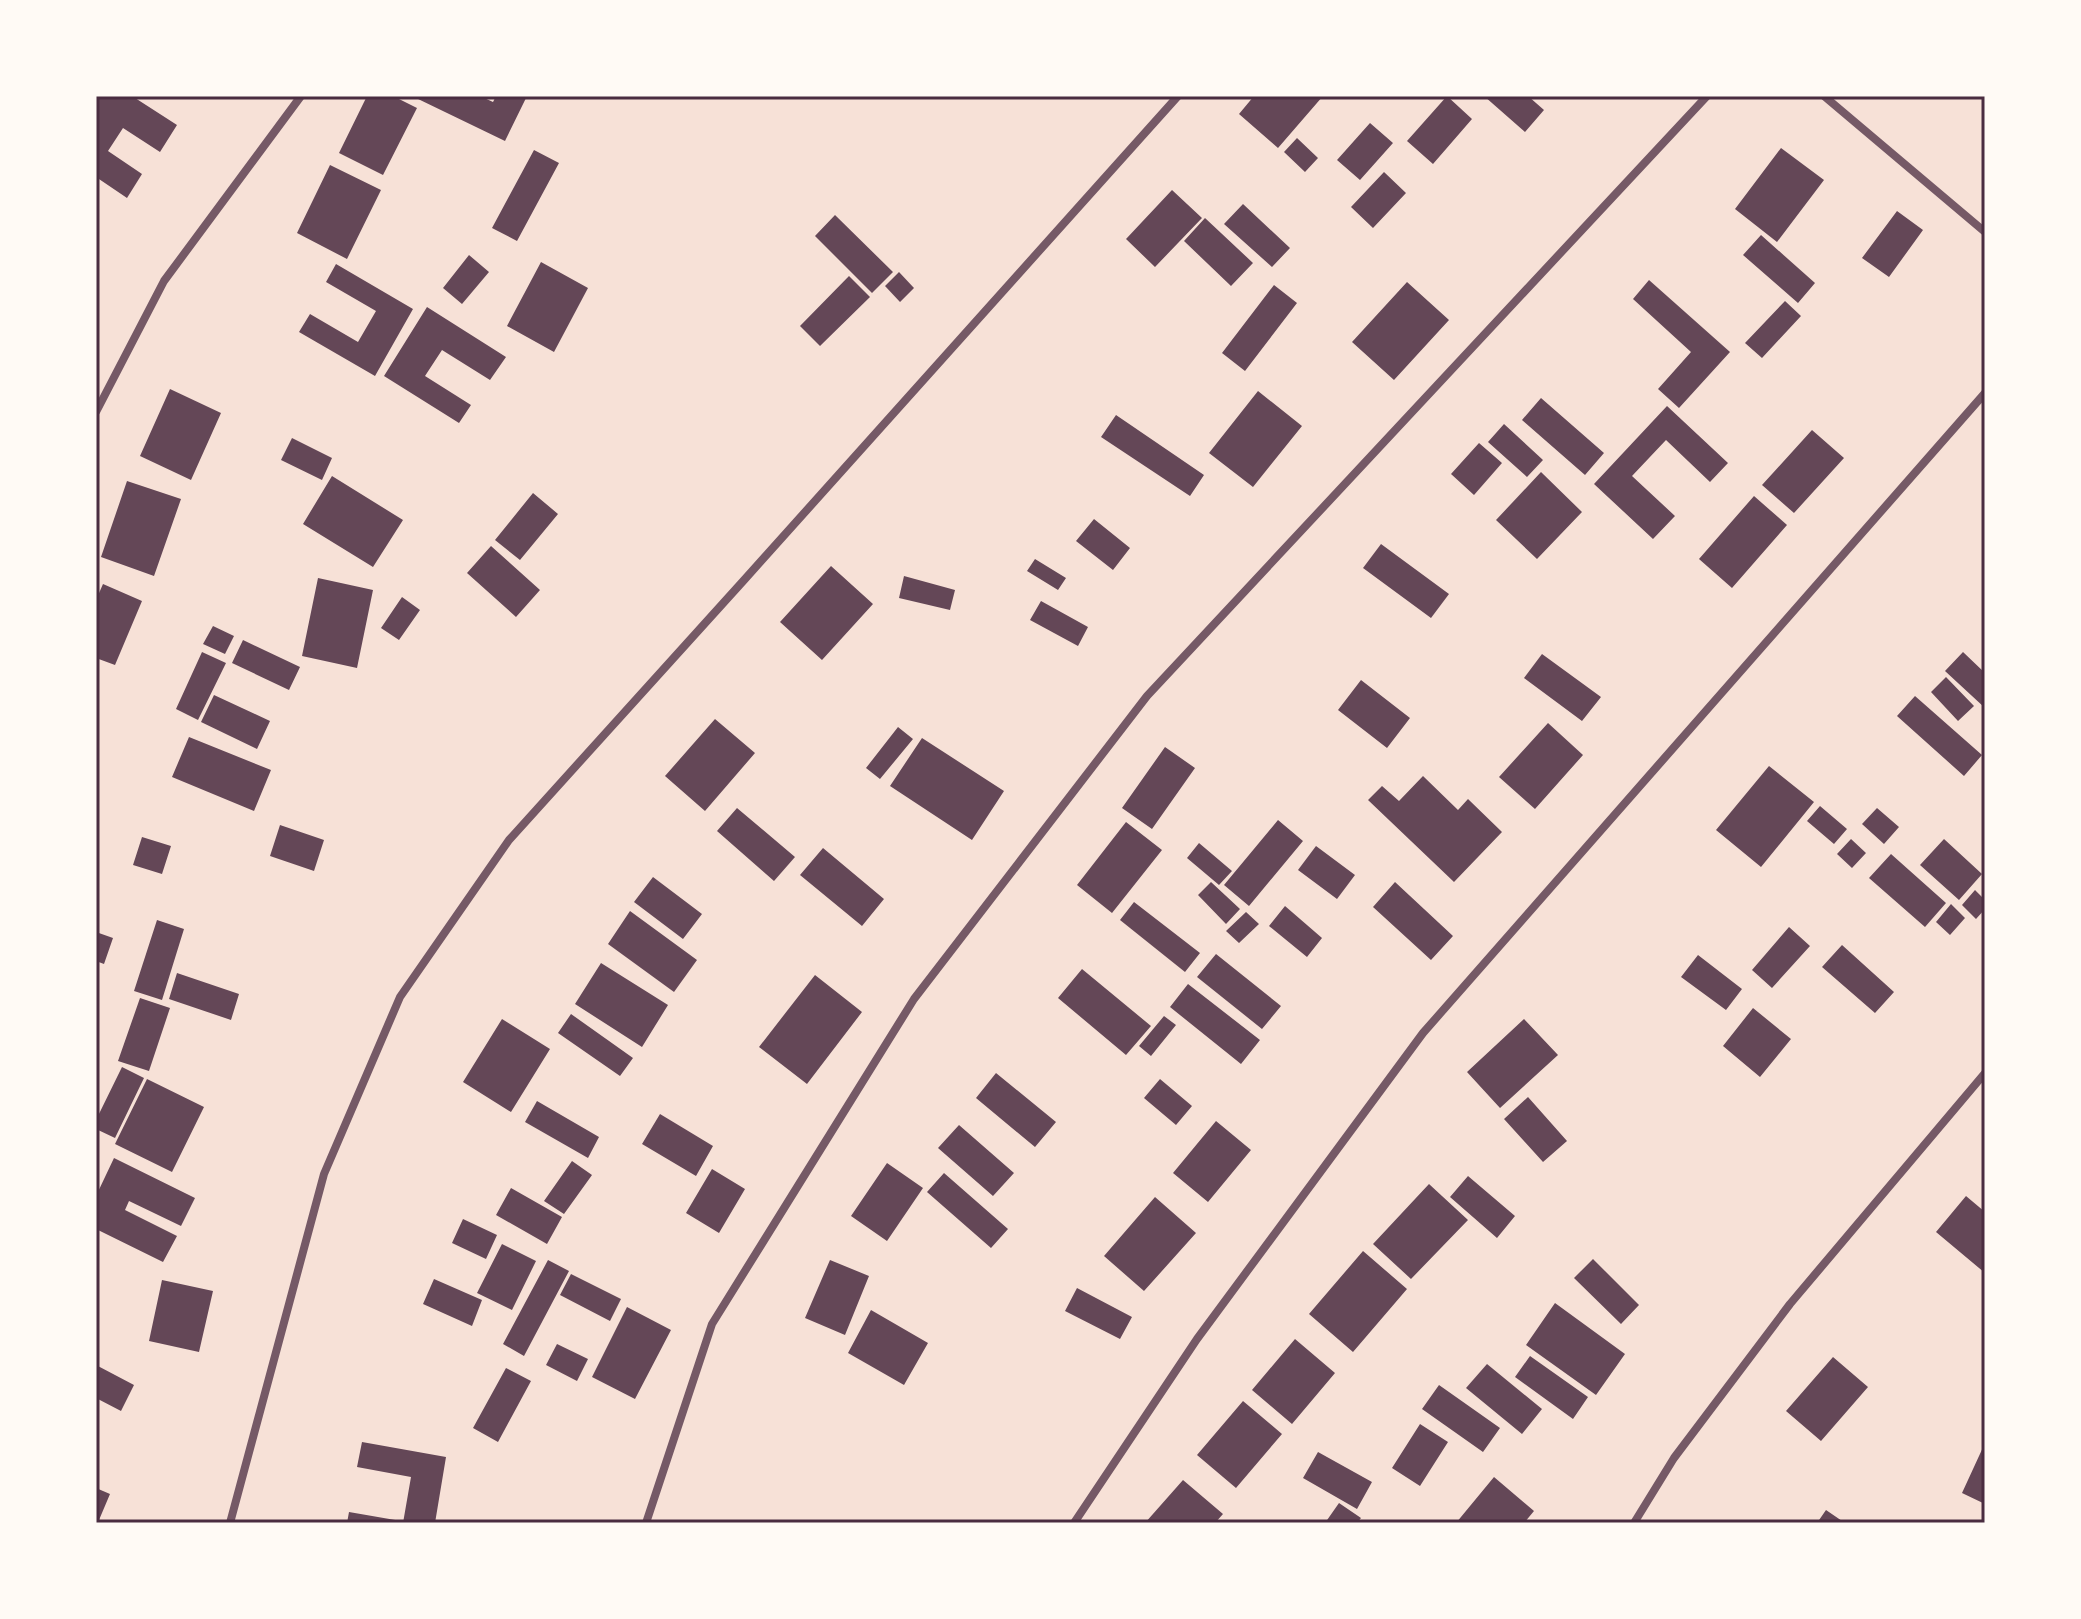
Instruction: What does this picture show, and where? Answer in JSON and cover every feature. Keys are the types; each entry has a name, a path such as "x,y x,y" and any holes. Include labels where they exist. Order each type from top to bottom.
{"street":[{"path":"96,412 164,281 301,96"},
{"path":"230,1523 324,1174 400,997 509,840 1178,96"},
{"path":"646,1523 712,1324 914,999 1147,696 1707,96"},
{"path":"1824,96 1985,232"},
{"path":"1074,1523 1197,1339 1423,1033 1985,393"},
{"path":"1634,1523 1674,1458 1790,1304 1985,1073"}],"building":[{"path":"99,96 132,96 177,125 160,152 123,128 108,151 142,174 127,198 96,177 96,100"},
{"path":"367,96 393,96 417,108 383,175 339,153"},
{"path":"417,96 480,96 493,102 496,96 527,96 505,141"},
{"path":"1254,96 1323,96 1278,148 1239,114"},
{"path":"1447,96 1472,119 1433,164 1407,141"},
{"path":"1484,96 1528,96 1544,110 1525,132"},
{"path":"1370,123 1393,143 1360,180 1337,160"},
{"path":"1297,138 1318,158 1305,172 1284,152"},
{"path":"1781,148 1824,180 1777,242 1735,209"},
{"path":"534,150 559,163 517,241 492,228"},
{"path":"330,165 381,190 347,259 297,233"},
{"path":"1384,172 1406,193 1373,228 1351,207"},
{"path":"1172,190 1202,218 1155,267 1126,239"},
{"path":"1243,204 1290,248 1272,267 1224,224"},
{"path":"1897,211 1923,230 1889,277 1862,258"},
{"path":"835,215 893,272 872,293 815,236"},
{"path":"1205,218 1253,263 1231,286 1184,241"},
{"path":"1761,235 1815,283 1798,303 1743,255"},
{"path":"469,255 489,272 462,304 443,288"},
{"path":"541,262 588,288 554,352 507,326"},
{"path":"336,264 413,309 375,376 299,332 310,314 358,342 376,311 326,282"},
{"path":"899,272 914,288 900,302 885,286"},
{"path":"849,276 870,297 820,346 800,326"},
{"path":"1649,280 1730,352 1679,408 1658,389 1691,352 1633,299"},
{"path":"1407,282 1449,320 1394,380 1352,342"},
{"path":"1274,285 1297,303 1245,371 1222,353"},
{"path":"1785,301 1801,316 1762,358 1745,343"},
{"path":"427,307 506,357 490,380 442,350 425,376 471,405 459,423 384,376"},
{"path":"170,389 221,413 191,480 140,456"},
{"path":"1258,391 1302,426 1253,487 1209,453"},
{"path":"1541,398 1604,453 1585,475 1522,420"},
{"path":"1667,406 1728,463 1710,482 1666,440 1632,476 1675,516 1653,539 1594,484"},
{"path":"1116,415 1204,475 1190,496 1101,437"},
{"path":"1504,424 1543,460 1527,477 1488,442"},
{"path":"1812,430 1844,458 1794,513 1762,485"},
{"path":"292,438 332,458 322,480 281,460"},
{"path":"1479,443 1502,463 1474,495 1451,474"},
{"path":"1541,472 1582,512 1537,559 1496,520"},
{"path":"332,476 403,520 373,567 303,524"},
{"path":"127,481 181,499 154,576 101,557"},
{"path":"533,493 558,514 520,560 495,540"},
{"path":"1754,496 1787,525 1732,588 1699,559"},
{"path":"1094,519 1130,548 1113,570 1076,541"},
{"path":"1381,544 1449,594 1431,618 1363,568"},
{"path":"491,546 540,590 516,617 467,573"},
{"path":"1035,559 1066,578 1058,590 1027,571"},
{"path":"831,566 873,604 822,660 780,622"},
{"path":"904,576 955,590 950,610 899,598"},
{"path":"318,578 373,590 357,668 302,656"},
{"path":"103,584 142,601 115,665 96,658 96,600"},
{"path":"402,597 420,610 399,640 381,628"},
{"path":"1041,601 1088,627 1078,646 1030,620"},
{"path":"213,626 234,636 225,654 203,644"},
{"path":"243,640 300,667 289,690 232,663"},
{"path":"202,652 226,663 198,720 176,709"},
{"path":"1963,652 1985,673 1985,708 1945,671"},
{"path":"1542,654 1601,697 1582,721 1524,678"},
{"path":"1946,677 1974,706 1958,721 1931,692"},
{"path":"1361,680 1410,718 1387,748 1338,710"},
{"path":"214,695 270,721 257,749 201,722"},
{"path":"1915,696 1982,755 1964,776 1897,716"},
{"path":"715,719 755,753 705,811 665,776"},
{"path":"1548,723 1583,755 1535,809 1499,777"},
{"path":"898,727 913,739 880,779 866,768"},
{"path":"189,737 271,770 254,811 172,777"},
{"path":"922,738 1004,791 972,840 890,786"},
{"path":"1165,747 1195,768 1152,829 1122,808"},
{"path":"1769,766 1814,802 1761,867 1716,830"},
{"path":"1423,776 1458,810 1468,799 1502,832 1454,882 1368,800 1382,786 1399,801"},
{"path":"1820,806 1847,829 1834,844 1807,821"},
{"path":"737,808 795,857 774,881 717,831"},
{"path":"1877,808 1899,827 1884,844 1862,824"},
{"path":"1278,820 1303,841 1249,906 1224,885"},
{"path":"1126,822 1162,850 1112,913 1077,885"},
{"path":"280,825 324,840 314,871 270,856"},
{"path":"142,837 171,846 162,874 133,865"},
{"path":"1851,839 1866,853 1852,868 1837,854"},
{"path":"1944,839 1982,874 1959,900 1920,865"},
{"path":"1199,843 1232,871 1219,885 1187,858"},
{"path":"1316,846 1355,875 1337,899 1298,870"},
{"path":"823,848 884,899 862,926 800,875"},
{"path":"1891,854 1946,903 1925,927 1869,878"},
{"path":"653,877 702,914 683,939 634,902"},
{"path":"1211,882 1240,909 1226,924 1198,895"},
{"path":"1395,882 1453,936 1431,960 1373,907"},
{"path":"1975,890 1985,900 1985,909 1976,919 1962,905"},
{"path":"1134,902 1200,953 1185,972 1120,920"},
{"path":"1951,904 1965,918 1950,935 1936,922"},
{"path":"1285,906 1322,938 1307,957 1269,926"},
{"path":"630,911 697,960 674,992 608,944"},
{"path":"1246,912 1259,924 1239,943 1226,931"},
{"path":"157,920 184,929 162,1000 134,991"},
{"path":"1789,927 1810,946 1772,988 1752,970"},
{"path":"96,932 113,938 104,964 96,961"},
{"path":"1842,945 1894,992 1875,1013 1822,967"},
{"path":"1216,954 1281,1006 1262,1029 1197,977"},
{"path":"1698,955 1742,989 1726,1010 1681,977"},
{"path":"601,963 668,1005 642,1047 575,1004"},
{"path":"1082,969 1151,1026 1126,1055 1058,998"},
{"path":"177,973 239,994 231,1020 169,999"},
{"path":"815,975 862,1012 807,1084 759,1047"},
{"path":"1188,984 1260,1040 1241,1064 1170,1007"},
{"path":"140,998 170,1008 149,1071 118,1061"},
{"path":"1753,1008 1791,1039 1760,1077 1723,1046"},
{"path":"571,1014 633,1058 620,1076 558,1033"},
{"path":"1164,1016 1176,1025 1151,1056 1139,1046"},
{"path":"502,1019 550,1049 511,1112 463,1082"},
{"path":"1524,1019 1558,1055 1500,1108 1467,1072"},
{"path":"122,1067 144,1078 115,1138 96,1129 96,1120"},
{"path":"996,1073 1056,1122 1035,1147 976,1098"},
{"path":"147,1079 204,1107 172,1172 115,1144"},
{"path":"1160,1079 1192,1106 1176,1125 1144,1098"},
{"path":"1528,1097 1567,1141 1543,1162 1504,1119"},
{"path":"537,1101 599,1137 588,1158 525,1122"},
{"path":"660,1114 713,1146 696,1176 642,1144"},
{"path":"1216,1121 1251,1150 1208,1202 1173,1173"},
{"path":"959,1125 1014,1173 993,1196 938,1148"},
{"path":"114,1158 195,1198 181,1226 129,1201 125,1210 177,1236 163,1262 96,1229 96,1196"},
{"path":"572,1161 592,1175 564,1214 544,1201"},
{"path":"887,1163 923,1188 887,1241 851,1216"},
{"path":"712,1169 745,1189 719,1233 686,1213"},
{"path":"944,1173 1008,1229 991,1248 927,1192"},
{"path":"1468,1176 1515,1216 1497,1238 1450,1197"},
{"path":"1429,1184 1468,1220 1411,1279 1373,1244"},
{"path":"511,1188 562,1217 547,1244 496,1215"},
{"path":"1966,1196 1985,1212 1985,1273 1936,1232"},
{"path":"1155,1197 1196,1233 1144,1291 1104,1256"},
{"path":"463,1219 497,1235 486,1259 452,1243"},
{"path":"502,1244 536,1261 512,1310 477,1293"},
{"path":"1363,1251 1407,1289 1353,1352 1309,1314"},
{"path":"1593,1259 1639,1305 1621,1324 1574,1278"},
{"path":"548,1260 569,1271 524,1356 503,1344"},
{"path":"830,1260 869,1276 845,1335 805,1318"},
{"path":"571,1274 621,1299 610,1321 560,1295"},
{"path":"434,1279 482,1300 472,1326 423,1304"},
{"path":"162,1280 213,1291 199,1352 149,1341"},
{"path":"1077,1288 1132,1317 1120,1339 1065,1311"},
{"path":"1555,1303 1625,1354 1596,1395 1526,1345"},
{"path":"627,1307 671,1330 635,1399 592,1377"},
{"path":"871,1310 928,1343 904,1385 848,1353"},
{"path":"1295,1339 1335,1373 1292,1424 1252,1390"},
{"path":"557,1344 588,1359 577,1381 546,1365"},
{"path":"1530,1356 1588,1397 1573,1419 1515,1377"},
{"path":"1833,1357 1868,1387 1821,1441 1786,1411"},
{"path":"1487,1364 1542,1409 1522,1434 1466,1388"},
{"path":"96,1365 134,1385 121,1411 96,1398"},
{"path":"506,1368 531,1381 498,1442 473,1428"},
{"path":"1439,1385 1500,1428 1483,1452 1422,1409"},
{"path":"1243,1401 1282,1434 1236,1488 1197,1455"},
{"path":"1420,1424 1448,1442 1420,1486 1392,1468"},
{"path":"362,1442 446,1457 435,1523 403,1523 411,1477 357,1467"},
{"path":"1985,1443 1985,1504 1962,1493"},
{"path":"1318,1452 1372,1482 1357,1509 1303,1478"},
{"path":"1494,1477 1534,1511 1524,1523 1456,1523"},
{"path":"1183,1480 1223,1514 1215,1523 1145,1523"},
{"path":"96,1488 110,1494 99,1520 96,1519"},
{"path":"1339,1503 1361,1518 1357,1523 1325,1523"},
{"path":"1826,1510 1845,1523 1817,1523"},
{"path":"349,1512 401,1521 401,1523 347,1523"}]}
